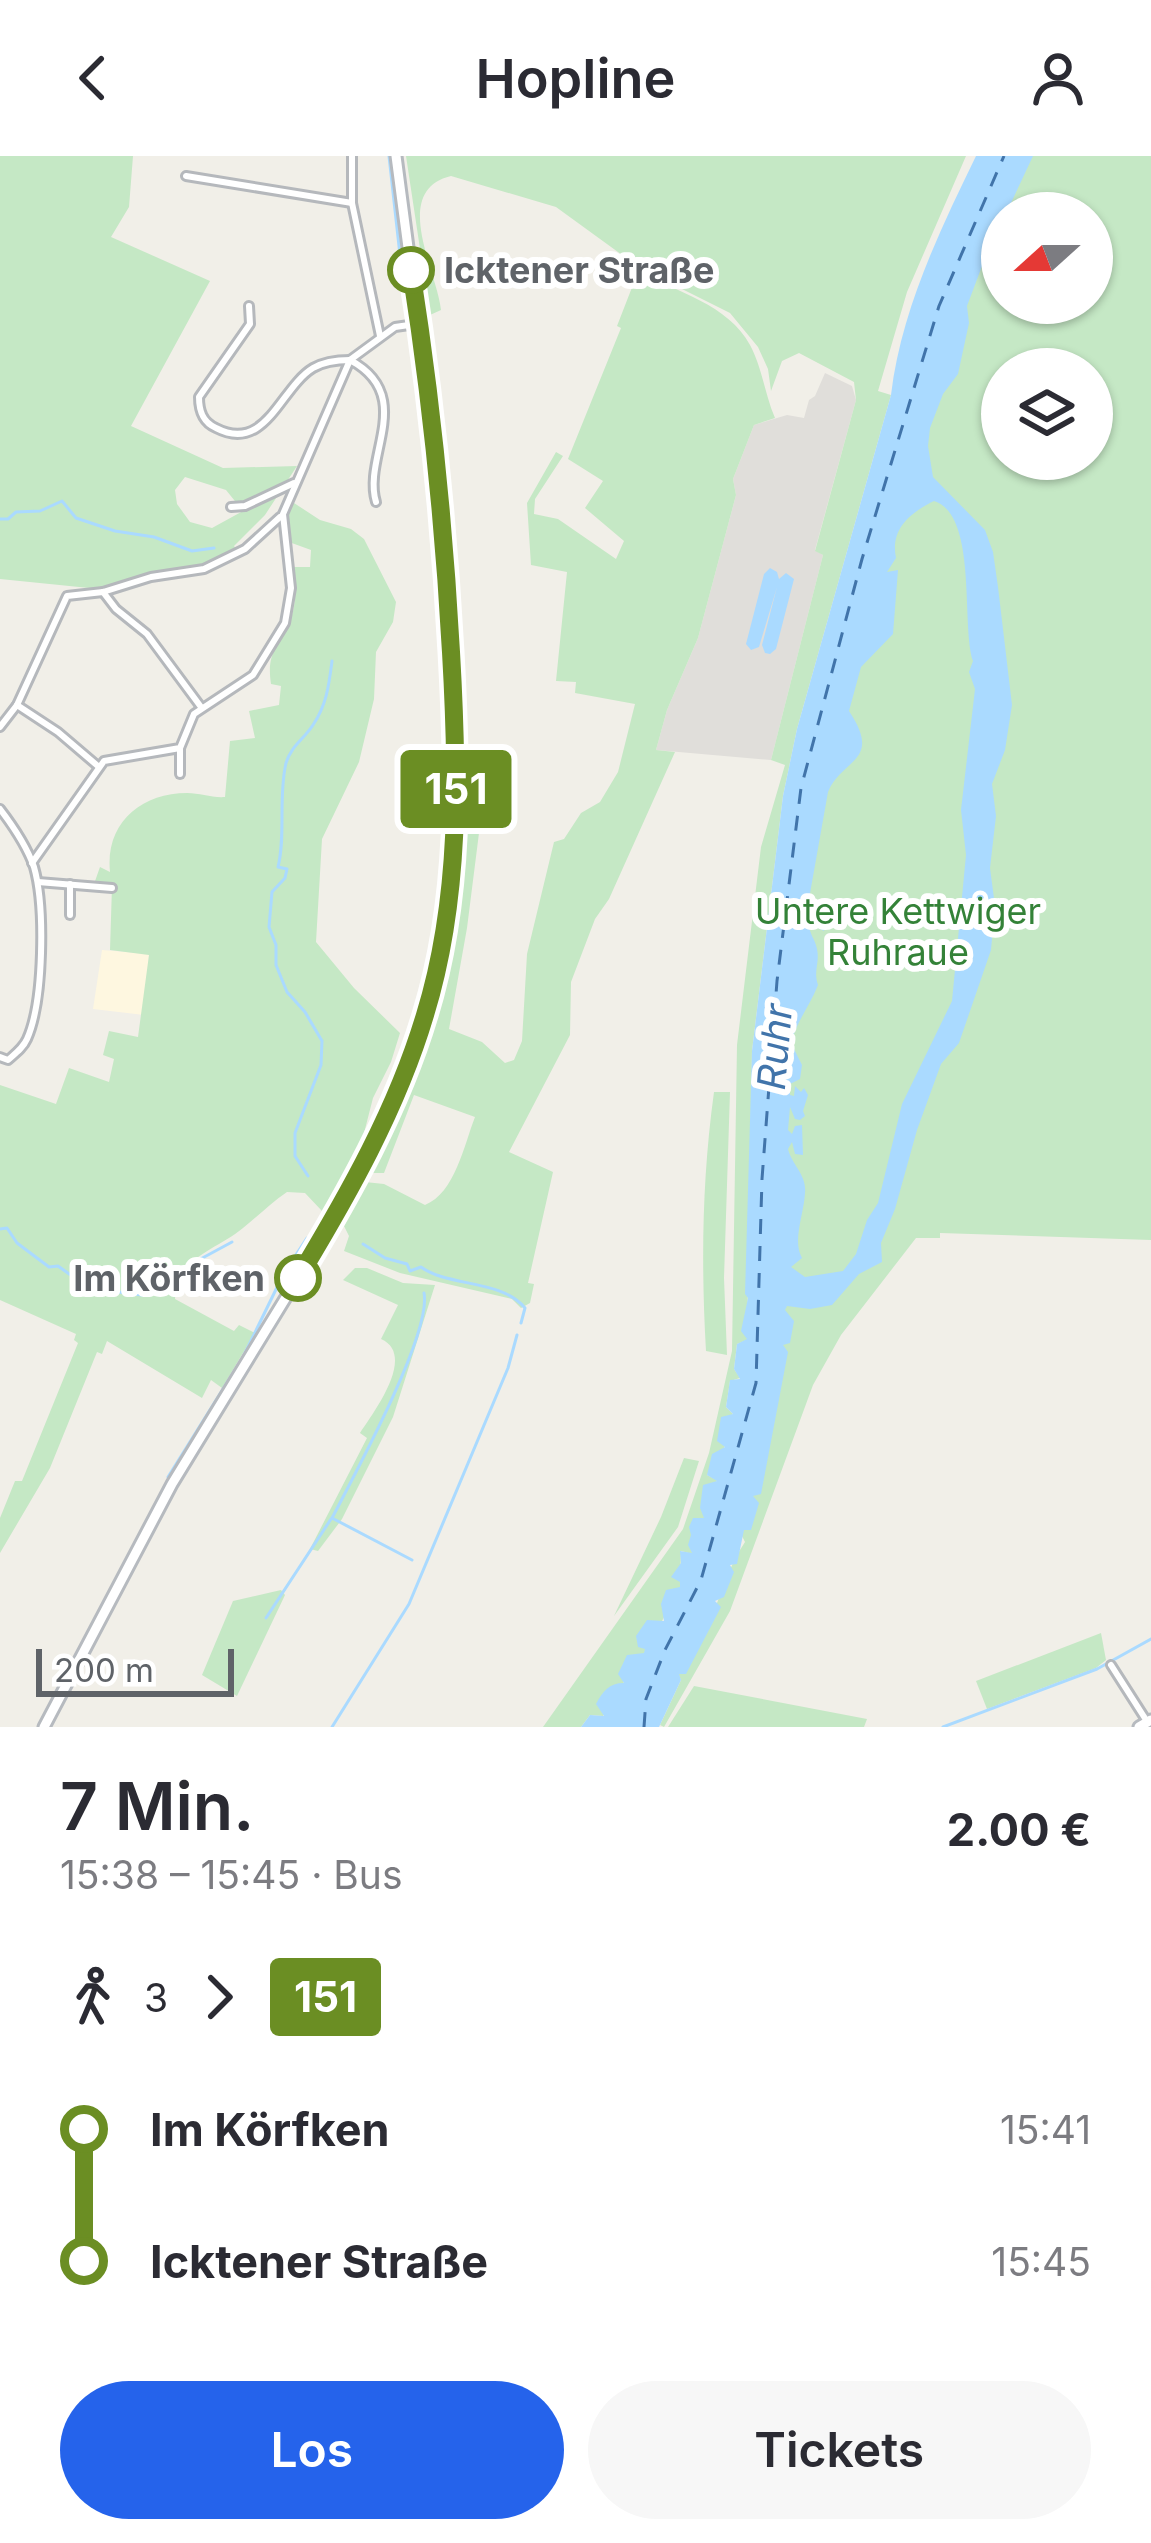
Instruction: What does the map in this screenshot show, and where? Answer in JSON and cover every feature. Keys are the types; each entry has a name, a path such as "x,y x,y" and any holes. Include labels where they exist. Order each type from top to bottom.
{"main road":[{"path":"44,1727 172,1484 332,1222 380,1131 425,1017 448,904 456,801 455,733 438,476 396,156"}],"street":[{"path":"352,156 352,202 380,336"},
{"path":"186,176 352,202"},
{"path":"249,305 246,331 199,397 203,417 232,434 256,429 310,370 331,361 350,360 375,382 383,412 382,451 372,482 376,502"},
{"path":"0,727 17,705 67,596 103,592 223,562 252,544 283,514 350,360 380,336 404,324 420,324"},
{"path":"231,507 245,506 295,483"},
{"path":"180,774 180,748 194,714 253,675 284,623 291,588 283,514"},
{"path":"103,592 148,634 202,707"},
{"path":"17,705 99,767"},
{"path":"32,863 104,761 180,748"},
{"path":"0,809 32,863 37,882 38,982 34,1013 20,1051 8,1060 0,1057"},
{"path":"37,882 112,888"},
{"path":"70,884 70,915"},
{"path":"1111,1665 1147,1724"}],"shaded area":[{"path":"825,373 852,386 856,400 815,550 823,555 771,760 656,750 667,710 698,638 736,495 733,479 754,425 787,415 804,418"},
{"path":"102,950 149,954 144,1015 93,1009"}],"green space":[{"path":"0,156 133,156 129,207 111,237 210,281 131,426 223,468 297,466 236,549 205,565 153,572 99,589 0,579","holes":["185,477 226,490 243,511 212,528 190,522 177,504 175,490"]},
{"path":"406,156 966,156 907,292 878,391 891,395 797,729 783,796 752,1051 747,1340 737,1344 734,1369 740,1378 730,1381 726,1407 733,1414 725,1446 707,1475 717,1480 704,1518 696,1520 692,1554 681,1551 680,1588 644,1654 623,1679 603,1716 590,1715 581,1727 543,1727 683,1529 709,1453 732,1351 737,1045 761,847 785,765 771,760 823,555 815,551 856,400 854,382 799,353 782,361 771,391 758,347 730,313 640,268 556,207 451,176 433,184 423,198 420,215 441,310 430,315"},
{"name":"Untere Kettwiger Ruhraue","path":"1007,156 1151,156 1151,1240 940,1233 940,1238 916,1238 841,1335 813,1385 730,1611 664,1727 660,1725 681,1680 678,1674 698,1647 745,1542 742,1536 752,1496 770,1178 814,797 981,242 981,324 1113,324 1113,192 996,192"},
{"path":"638,272 715,309 741,331 754,354 775,418 754,425 733,479 736,495 698,638 667,710 656,750 675,752 609,899 595,919 571,982 570,1035 509,1152 553,1172 528,1283 534,1284 530,1303 521,1308 512,1299 400,1273 344,1251 349,1236 342,1222 365,1182 384,1184 425,1205 435,1199 457,1167 475,1117 414,1095 384,1173 370,1173 438,1010 456,928 468,817 471,814 479,833 449,1029 482,1042 505,1063 514,1060 522,1041 527,954 554,842 564,839 581,813 600,802 618,772 635,704 575,693 576,682 556,681 567,572 531,565 527,503 556,452 563,456 535,499 534,514 558,519 616,559 624,541 585,508 603,481 568,459 621,328 617,326"},
{"path":"293,498 320,520 351,529 364,539 396,602 393,622 376,652 374,699 359,762 322,839 316,942 400,1033 373,1098 363,1137 327,1211 305,1193 287,1192 183,1273 175,1299 234,1331 239,1325 255,1333 222,1388 211,1380 202,1398 107,1341 102,1354 97,1352 50,1468 0,1553 0,1518 15,1481 22,1481 78,1343 76,1334 0,1300 0,1085 56,1104 69,1068 109,1082 114,1059 103,1055 109,1031 138,1037 149,955 110,950 112,886 94,884 100,867 110,872 113,839 120,825 141,805 170,794 225,797 230,741 255,738 249,711 279,705 281,686 271,684 272,656 293,612 293,567 310,567 311,550 289,542"},
{"path":"714,1092 730,1092 724,1278 727,1355 706,1351 704,1222"},
{"path":"355,1268 403,1283 435,1285 393,1417 342,1519 318,1551 310,1549 367,1438 360,1433 394,1370 391,1347 381,1339 398,1305 343,1280"},
{"path":"684,1458 699,1461 678,1527 614,1616 661,1517"},
{"path":"281,1590 285,1595 237,1696 202,1675 233,1601"},
{"path":"1101,1633 1106,1660 1096,1668 987,1709 976,1681"},
{"path":"694,1686 867,1719 864,1727 668,1727"}],"water":[{"name":"Ruhr","path":"976,156 1033,156 1016,192 981,192 981,269 967,306 969,323 958,374 943,394 928,446 933,477 985,530 998,587 1012,705 1005,750 992,784 996,816 990,868 995,906 991,950 959,1043 941,1064 917,1130 881,1243 882,1262 859,1274 832,1305 787,1306 785,1310 794,1321 790,1343 783,1345 788,1352 761,1494 753,1496 759,1503 751,1530 744,1530 724,1597 715,1601 721,1607 686,1674 679,1674 681,1680 659,1727 581,1727 590,1715 604,1716 596,1704 607,1689 624,1683 618,1674 627,1655 644,1653 636,1636 647,1620 664,1621 661,1604 666,1590 680,1587 671,1577 681,1563 680,1551 692,1553 689,1527 693,1518 704,1518 700,1508 703,1485 717,1481 707,1475 712,1454 725,1447 717,1441 721,1417 733,1414 726,1407 730,1380 740,1379 734,1369 737,1344 747,1339 741,1331 748,1298 752,1051 783,796 797,729 923,272","holes":["934,501 948,510 957,527 966,572 973,661 969,672 975,689 961,810 966,855 952,1001 902,1104 878,1203 856,1254 843,1271 805,1277 791,1267 802,1258 798,1236 805,1187 788,1149 792,1142 795,1154 803,1155 802,1125 795,1126 792,1134 788,1130 790,1107 800,1120 808,1095 795,1086 794,1096 790,1095 790,1084 800,1079 802,1065 791,1043 818,985 817,949 809,923 824,931 827,909 814,913 809,899 828,792 861,750 862,740 849,711 861,667 893,634 898,570 887,572 896,558 899,530"]},
{"path":"770,568 779,579 786,573 794,579 776,649 770,654 762,645 777,587 759,647 751,650 746,644 764,574"}],"waterway":[{"path":"389,156 400,255"},
{"path":"418,387 446,685"},
{"path":"0,519 62,501 76,518 115,531 154,537 192,551 214,548"},
{"path":"308,1176 295,1156 295,1133 321,1065 322,1041 287,992 269,927 272,892 287,869 278,867 286,763 321,709 332,661"},
{"path":"445,884 446,694"},
{"path":"334,1203 409,1035 439,929"},
{"path":"0,1229 7,1228 17,1243 49,1267 86,1277 102,1290 142,1295 148,1287 164,1288 186,1268"},
{"path":"168,1477 243,1357 284,1273 307,1238"},
{"path":"195,1262 232,1242"},
{"path":"363,1244 385,1258 407,1264 410,1271 421,1267 502,1292 525,1308 521,1323"},
{"path":"412,1560 332,1518 404,1371 423,1312 424,1293"},
{"path":"332,1727 409,1604 508,1368 517,1335"},
{"path":"266,1618 331,1519"},
{"path":"943,1727 1097,1669 1151,1639"}],"ferry route":[{"path":"644,1727 646,1699 701,1580 756,1383 762,1179 777,981 801,788 862,559 939,306 1004,156"}],"bus line":[{"name":"151","path":"298,1278 380,1131 401,1082 439,964 448,904 456,801 448,602 430,404 411,270"}],"place":[{"name":"Icktener Straße","path":"411,270"},
{"name":"Im Körfken","path":"298,1278"}]}
